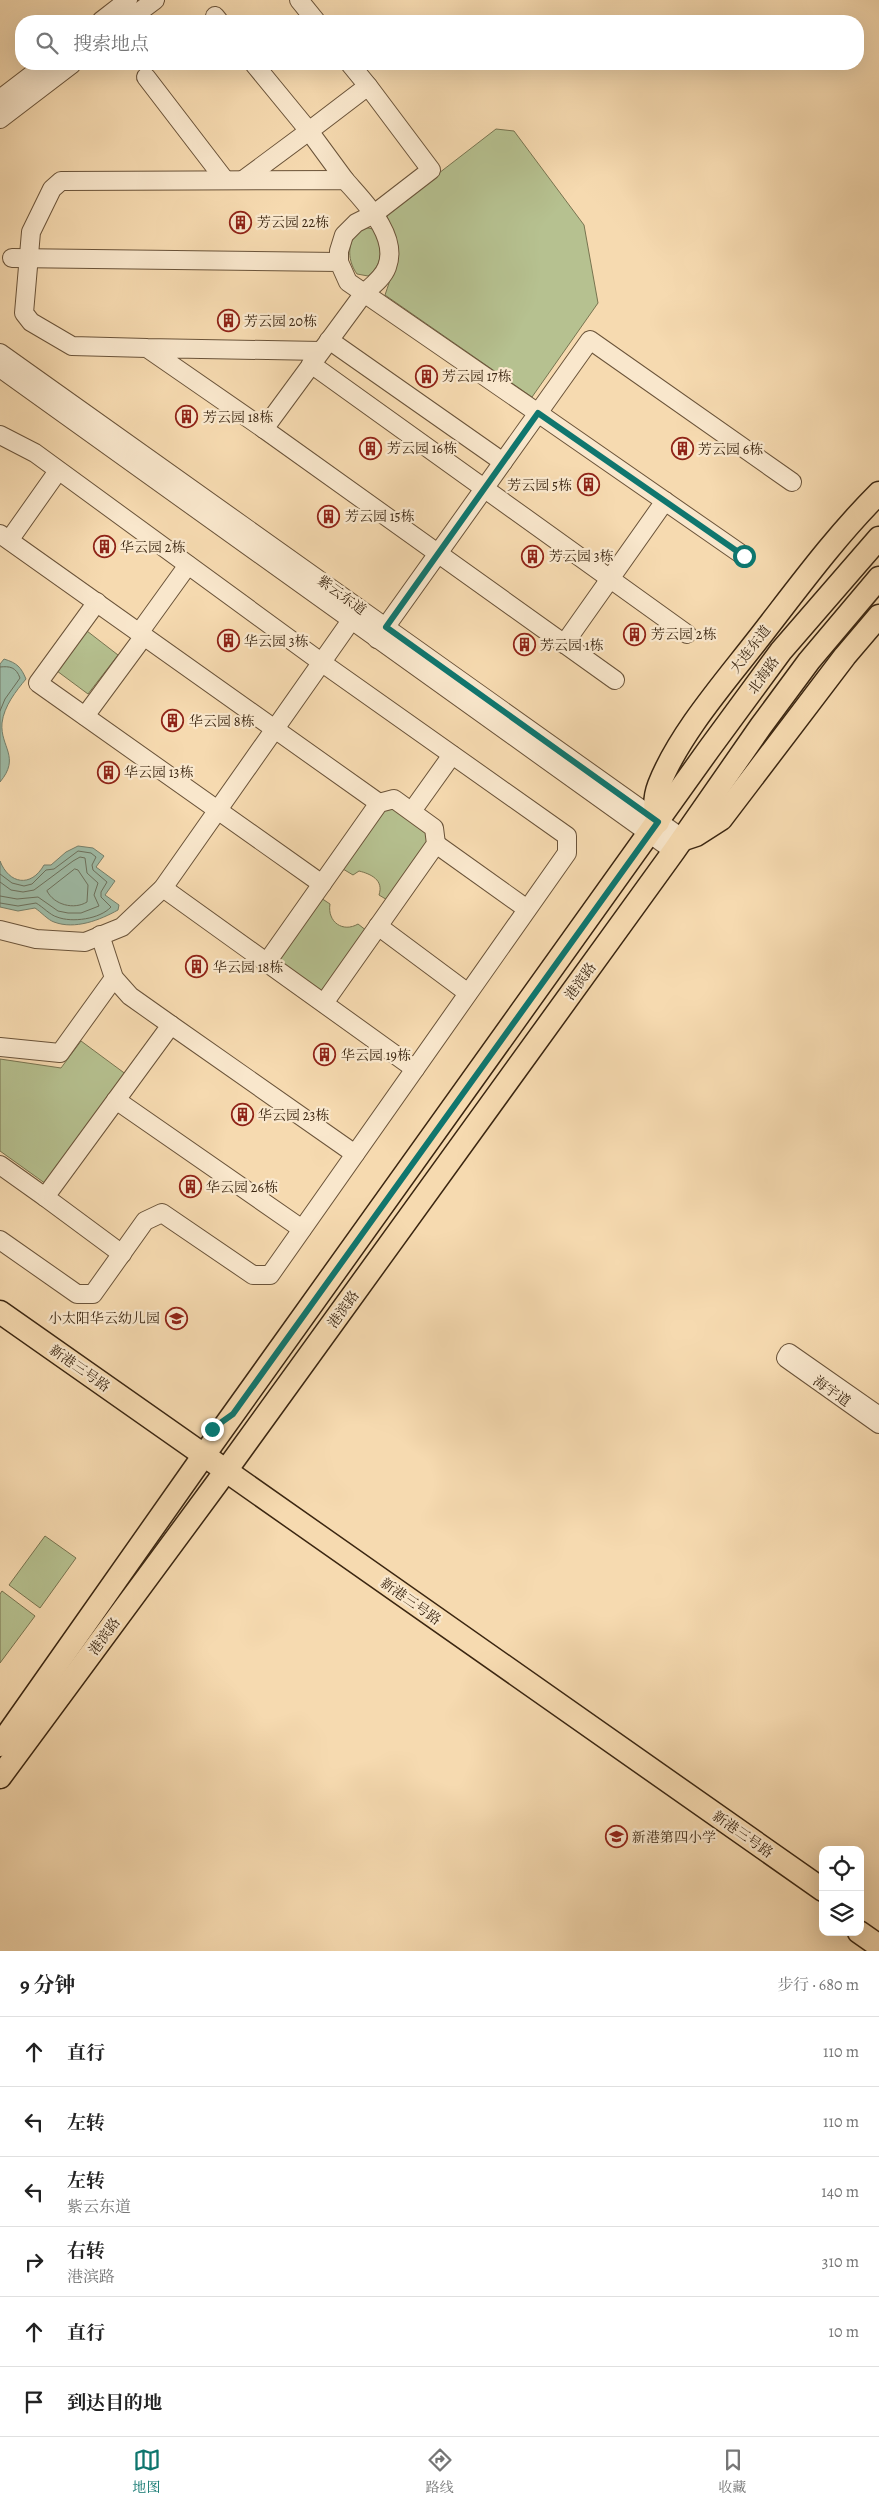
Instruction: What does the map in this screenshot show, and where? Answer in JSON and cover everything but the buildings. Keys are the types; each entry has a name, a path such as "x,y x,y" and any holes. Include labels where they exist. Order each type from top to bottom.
{"main road":[{"name":"大连东道","path":"653,828 655,801 659,786 670,762 687,735 724,683 788,600 856,516 879,493"},
{"name":"北海路","path":"653,828 781,651 849,569 879,538"},
{"name":"北海路","path":"679,845 809,661 879,578"},
{"path":"679,845 721,819 845,656 879,616"},
{"name":"港滨路","path":"0,1745 233,1414 653,828"},
{"name":"港滨路","path":"0,1777 221,1477 679,845"},
{"name":"新港三号路","path":"0,1312 154,1429"},
{"name":"新港三号路","path":"0,1330 154,1429"},
{"path":"154,1429 202,1432 220,1425 233,1414"},
{"path":"154,1429 176,1449 199,1462 234,1445 256,1428"},
{"name":"新港三号路","path":"199,1462 819,1887"},
{"name":"新港三号路","path":"221,1477 819,1904"},
{"path":"864,1920 879,1930"},
{"path":"864,1936 879,1946"}],"street":[{"path":"109,15 128,0"},
{"path":"135,15 155,0"},
{"path":"299,0 311,15"},
{"path":"0,99 38,70"},
{"path":"0,119 64,70"},
{"path":"259,70 374,214 389,245 387,267 376,282 364,293 264,429"},
{"path":"355,70 432,170 374,214 356,223 344,235 339,251 339,262 348,282 744,556"},
{"path":"146,77 225,180"},
{"path":"243,180 368,86"},
{"path":"345,180 61,181 52,189 31,232 21,258 24,313 31,322 72,346 320,352 503,462"},
{"path":"21,258 339,262"},
{"path":"382,633 590,340 792,482"},
{"path":"147,348 264,429 615,680"},
{"name":"紫云东道","path":"0,352 355,614"},
{"path":"320,352 484,488 687,634"},
{"name":"紫云东道","path":"0,368 355,614 679,845"},
{"path":"0,435 35,454 58,470 321,662 567,836 567,853 270,1275 253,1275 162,1212 145,1221 93,1294 76,1294 0,1240"},
{"path":"58,470 5,537 273,730 379,803"},
{"path":"564,644 665,501"},
{"path":"85,716 188,565"},
{"path":"97,602 38,683 322,884"},
{"path":"0,930 36,939 85,942 122,926 163,888 355,614"},
{"path":"412,811 452,755"},
{"path":"267,962 379,803 394,799 412,811 434,828 436,844 324,1003"},
{"path":"436,844 527,909"},
{"path":"163,888 415,1069"},
{"path":"378,926 468,993"},
{"path":"100,936 114,978 130,996 355,1154"},
{"path":"0,1047 60,1053 114,978"},
{"path":"45,1197 171,1025"},
{"path":"116,1100 302,1229"},
{"path":"0,1165 122,1254"},
{"name":"海宇道","path":"879,1416 787,1356 879,1424"}],"green space":[{"path":"496,129 514,131 584,225 598,303 532,397 385,295 395,254 393,236 386,214"},
{"path":"363,227 373,229 380,248 377,266 368,276 357,274 353,268 350,255 351,243"},
{"path":"87,631 118,655 88,694 57,671"},
{"path":"395,809 427,831 428,843 389,901 379,895 380,885 372,876 359,871 353,875 343,869 384,810"},
{"path":"321,898 330,904 331,916 337,924 347,927 358,924 367,931 323,994 277,962"},
{"path":"81,1041 127,1075 46,1184 0,1151 0,1059 61,1068"},
{"path":"45,1536 76,1558 40,1608 9,1585"},
{"path":"2,1591 35,1616 0,1663 0,1594"}],"water":[{"path":"4,659 18,666 26,679 11,699 3,717 2,731 8,752 9,766 0,782 0,664"},
{"path":"78,846 93,848 104,856 96,867 115,881 105,895 119,905 118,910 87,923 70,925 52,921 35,908 18,911 0,907 0,861 9,875 20,880 27,880 39,872 44,865 51,865 66,852"}],"place":[{"name":"芳云园 22栋","path":"241,222"},
{"name":"芳云园 20栋","path":"228,321"},
{"name":"芳云园 17栋","path":"426,376"},
{"name":"芳云园 18栋","path":"187,417"},
{"name":"芳云园 16栋","path":"371,448"},
{"name":"芳云园 6栋","path":"682,449"},
{"name":"芳云园 5栋","path":"588,485"},
{"name":"芳云园 15栋","path":"329,516"},
{"name":"华云园 2栋","path":"104,547"},
{"name":"芳云园 3栋","path":"533,556"},
{"name":"芳云园 2栋","path":"635,634"},
{"name":"华云园 3栋","path":"228,641"},
{"name":"芳云园 1栋","path":"524,645"},
{"name":"华云园 8栋","path":"173,721"},
{"name":"华云园 13栋","path":"108,772"},
{"name":"华云园 18栋","path":"197,967"},
{"name":"华云园 19栋","path":"325,1055"},
{"name":"华云园 23栋","path":"242,1115"},
{"name":"华云园 26栋","path":"190,1187"},
{"name":"小太阳华云幼儿园","path":"176,1318"},
{"name":"新港第四小学","path":"616,1837"}],"route":[{"path":"212,1429 233,1414 658,822 386,627 538,413 744,556"}]}
